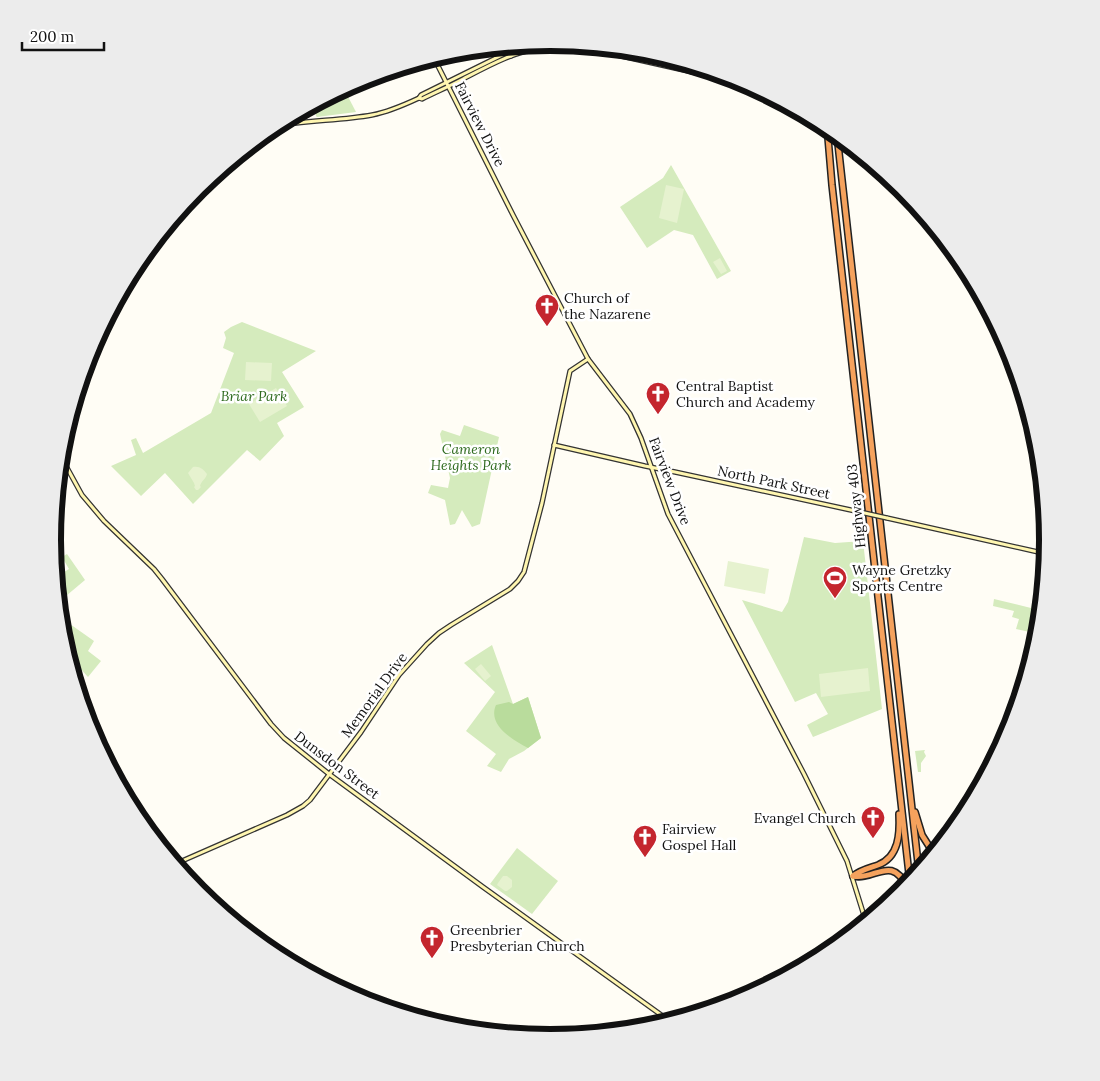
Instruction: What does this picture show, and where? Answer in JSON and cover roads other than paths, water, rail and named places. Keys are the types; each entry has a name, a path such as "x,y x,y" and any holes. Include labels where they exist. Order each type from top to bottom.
{"highway":[{"name":"Highway 403","path":"827,138 909,873"},
{"name":"Highway 403","path":"837,145 918,863"},
{"path":"853,876 858,872 888,860 893,855 897,844 899,820 897,769"},
{"path":"908,780 916,817 922,835 930,848"},
{"path":"853,876 859,878 889,870 896,872 903,879"}],"main road":[{"path":"294,124 373,115 396,108 419,98 420,95 515,52"},
{"path":"510,54 522,52"},
{"path":"652,62 684,70"},
{"name":"Fairview Drive","path":"438,65 588,360 630,414 641,438 668,514 844,855 853,876 864,915"},
{"name":"Memorial Drive","path":"181,861 287,815 303,806 310,800 364,727 399,675 427,644 439,632 510,589 518,581 524,572 542,503 570,371 588,360"},
{"name":"North Park Street","path":"554,445 1039,552"},
{"name":"Dunsdon Street","path":"67,467 82,495 104,521 152,566 271,724 284,738 329,774 491,893 663,1016"}],"place":[{"name":"Church of the Nazarene","path":"547,327"},
{"name":"Central Baptist Church and Academy","path":"658,415"},
{"name":"Wayne Gretzky Sports Centre","path":"835,599"},
{"name":"Evangel Church","path":"873,839"},
{"name":"Fairview Gospel Hall","path":"645,858"},
{"name":"Greenbrier Presbyterian Church","path":"432,959"}],"park label":[{"name":"Briar Park","path":"254,396"},
{"name":"Cameron Heights Park","path":"471,458"}]}
